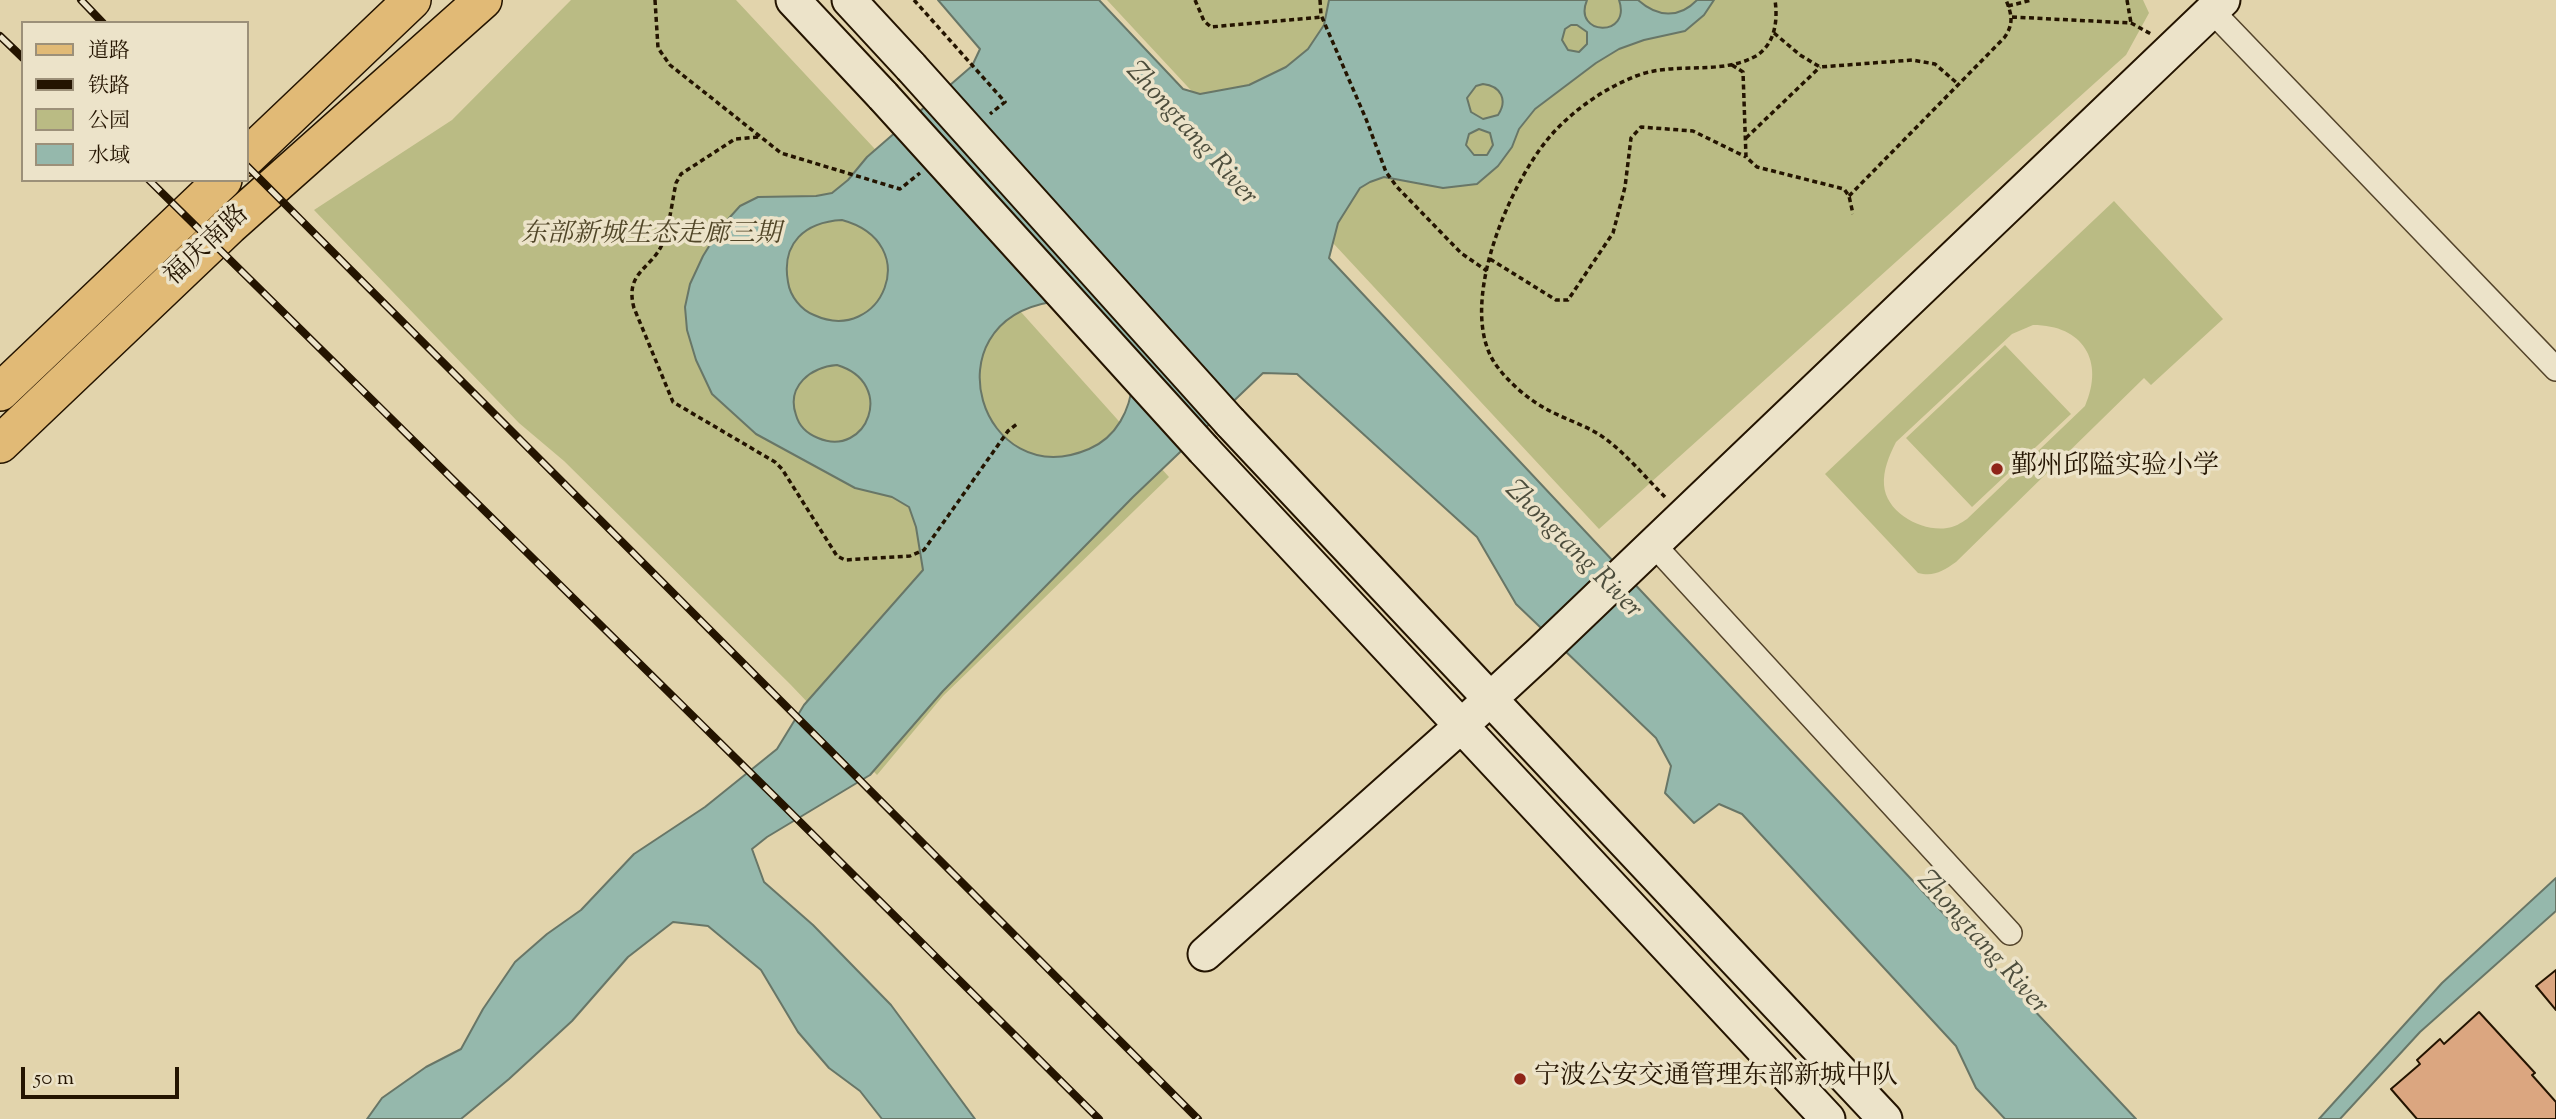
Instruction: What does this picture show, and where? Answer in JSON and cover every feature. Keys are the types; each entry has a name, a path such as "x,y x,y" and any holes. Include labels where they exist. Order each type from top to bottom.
{"main road":[{"path":"248,156 412,0"},
{"name":"福庆南路","path":"0,444 229,226 483,0"},
{"path":"793,0 1204,450 1828,1119"},
{"path":"849,0 1230,422 1885,1119"},
{"path":"1205,954 1540,653 2174,47 2212,4"},
{"name":"福庆南路","path":"0,392 221,182"}],"street":[{"path":"2212,4 2556,369"},
{"path":"1651,547 2010,933"}],"path":[{"path":"656,0 658,48 670,65 781,153 845,172"},
{"path":"914,0 960,52"},
{"path":"1195,0 1204,21 1211,27 1322,17"},
{"path":"1320,0 1322,17 1386,172 1397,187 1461,253 1487,271"},
{"path":"1684,516 1602,436 1547,410 1510,382 1487,350 1482,330 1481,304 1490,259 1512,195 1547,139 1580,108 1638,75 1732,65 1756,56 1769,46 1774,33 1775,0"},
{"path":"1849,196 2011,29 2012,17 2006,0"},
{"path":"2008,6 2032,0"},
{"path":"2127,0 2131,23"},
{"path":"2012,17 2131,23 2174,47"},
{"path":"1774,33 1800,55 1820,67 1912,60 1934,64 1958,84"},
{"path":"1732,65 1743,72 1746,157"},
{"path":"1745,139 1820,67"},
{"path":"1490,259 1556,300 1568,300 1613,233 1625,187 1631,138 1641,127 1693,131 1746,157 1757,167 1844,189 1849,196 1853,214"},
{"path":"758,137 735,139 681,174 676,183 662,244 634,279 631,296 634,308 673,402 775,462 836,556 845,560 916,555 924,550 1009,431 1017,424"}],"green space":[{"name":"东部新城生态走廊三期","path":"571,0 736,0 873,147 1169,477 943,696 877,775 790,684 564,461 519,423 314,210 452,120"},
{"path":"1107,0 2143,0 2149,13 2126,55 1599,529"},
{"path":"2114,201 2223,319 2151,385 2144,378 1956,562 1938,572 1918,573 1825,474","holes":["2033,325 2065,331 2077,339 2091,361 2091,390 2085,406 1967,519 1953,527 1927,527 1898,512 1886,495 1884,485 1887,463 1896,442 2012,334"]},
{"path":"2005,345 2071,414 1972,507 1906,438"}],"water":[{"name":"Zhongtang River","path":"938,0 1099,0 1183,89 1200,94 1249,85 1286,67 1308,49 1324,25 1329,0 1587,0 1585,12 1588,21 1602,28 1617,21 1621,12 1619,0 1638,0 1653,10 1675,13 1697,0 1714,0 1704,15 1685,31 1644,40 1619,49 1535,109 1519,129 1512,147 1498,166 1477,184 1443,188 1384,177 1360,188 1338,223 1329,258 2136,1119 2005,1119 1976,1088 1956,1046 1742,814 1719,804 1694,823 1665,793 1671,766 1656,738 1516,604 1477,537 1297,374 1263,373 1133,497 943,691 870,775 767,837 752,849 764,882 813,925 891,1005 975,1119 882,1119 860,1091 829,1068 798,1032 761,970 708,926 673,922 628,957 572,1021 461,1119 367,1119 382,1098 426,1067 461,1049 483,1009 515,962 547,934 581,910 634,854 705,807 777,749 804,705 923,570 916,527 909,507 892,497 855,488 756,434 712,394 696,360 687,330 685,307 690,284 703,256 721,227 740,206 758,197 816,196 832,193 848,180 867,157 972,66 980,49","holes":["1577,25 1587,32 1587,44 1579,52 1568,50 1562,40 1565,29","1489,85 1501,95 1501,109 1498,115 1483,119 1471,112 1467,98 1476,86","1479,129 1490,133 1493,145 1487,155 1474,155 1466,145 1469,134","842,220 868,232 882,249 888,268 885,288 874,305 858,316 838,321 805,310 794,297 788,282 788,256 798,237 817,225","1051,302 1133,381 1129,402 1114,430 1089,449 1051,457 1020,448 997,428 983,401 980,370 989,340 1013,316","837,365 855,374 866,387 870,402 868,416 861,429 850,438 835,442 818,438 804,429 797,419 794,405 798,387 810,374"]},
{"path":"2556,878 2556,911 2420,1032 2340,1119 2319,1119 2442,983"}],"building":[{"path":"2556,970 2556,1010 2536,986"},
{"path":"2479,1012 2535,1073 2532,1075 2556,1102 2556,1119 2417,1119 2391,1089 2420,1064 2417,1060 2440,1039 2444,1044"}],"railway":[{"path":"81,0 101,21"},
{"path":"0,36 21,56"},
{"path":"248,167 1198,1119"},
{"path":"151,182 1099,1119"}],"place":[{"name":"鄞州邱隘实验小学","path":"1997,469"},
{"name":"宁波公安交通管理东部新城中队","path":"1520,1079"}]}
